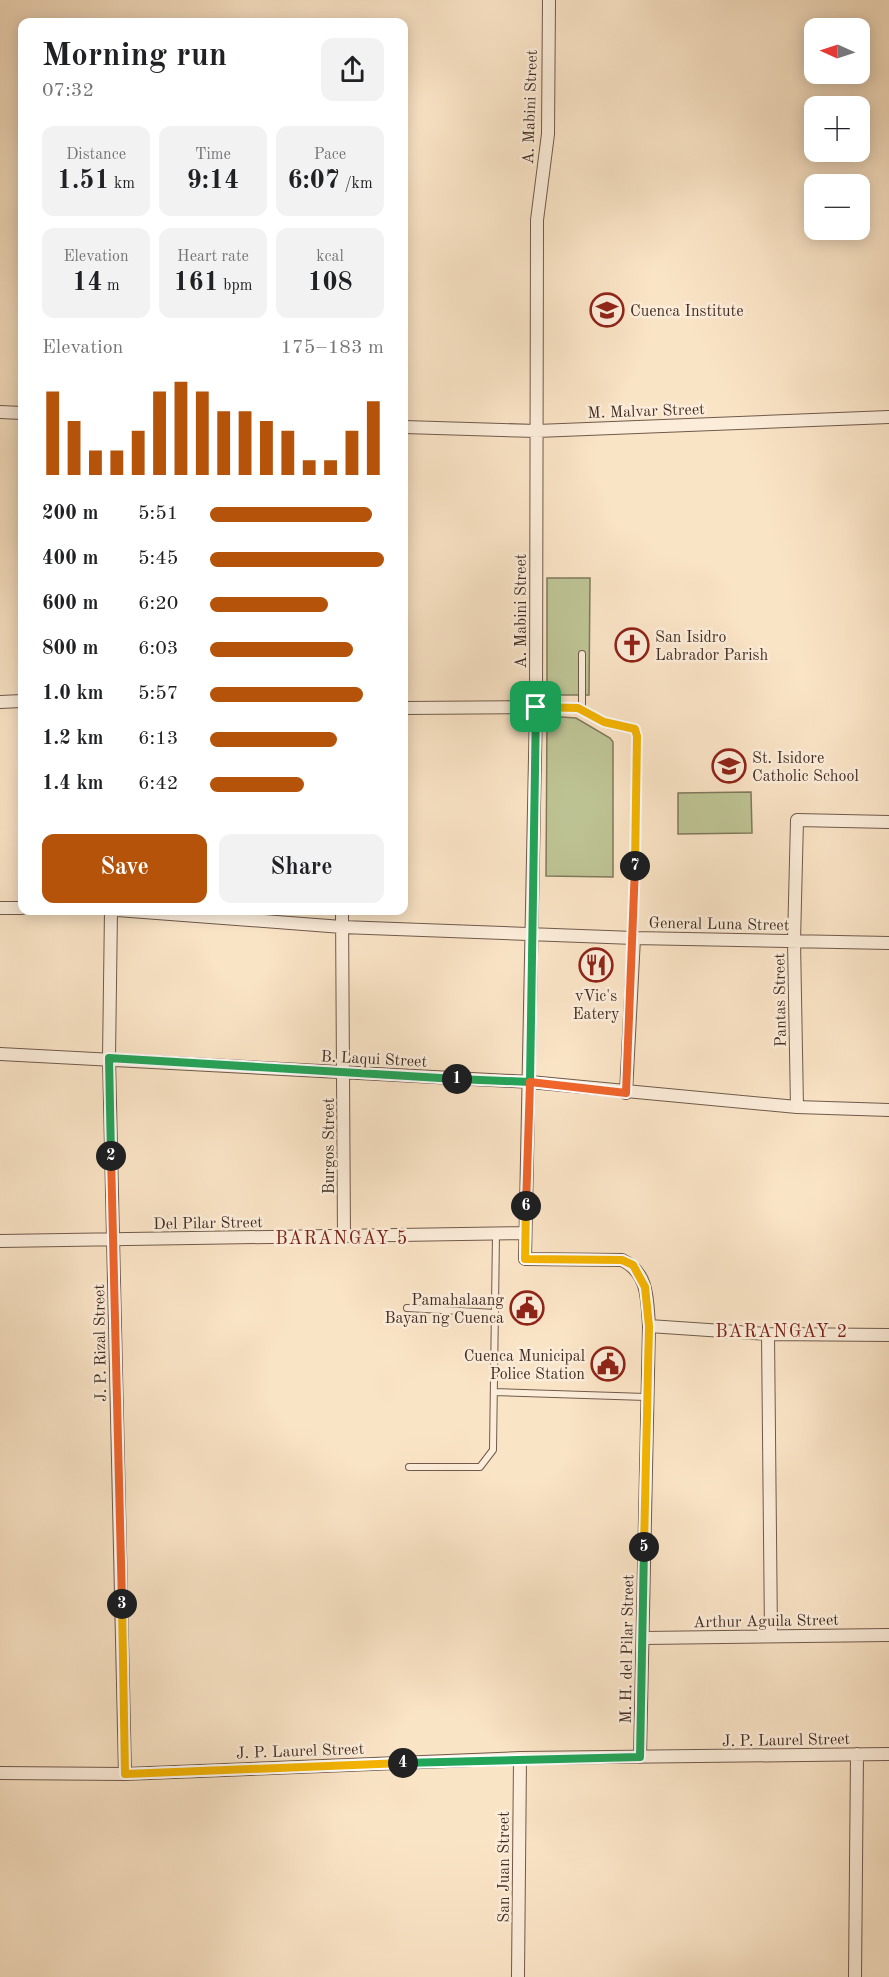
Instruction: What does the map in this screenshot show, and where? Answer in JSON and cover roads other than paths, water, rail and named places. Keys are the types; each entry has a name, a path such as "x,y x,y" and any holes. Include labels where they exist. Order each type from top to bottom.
{"street":[{"name":"A. Mabini Street","path":"525,1259 536,707 537,220 548,134 549,0"},
{"path":"0,412 18,413"},
{"name":"M. Malvar Street","path":"408,427 537,431 889,417"},
{"path":"0,702 18,701"},
{"path":"408,708 536,707"},
{"name":"Pantas Street","path":"797,1107 794,941 797,819 889,822"},
{"path":"0,908 18,908"},
{"name":"J. P. Rizal Street","path":"111,915 109,1058 125,1774"},
{"name":"General Luna Street","path":"183,915 342,927 633,938 889,943"},
{"name":"Burgos Street","path":"342,915 344,1237"},
{"path":"626,1093 633,938"},
{"name":"B. Laqui Street","path":"0,1054 109,1058 344,1074 530,1082 626,1093 797,1107 889,1110"},
{"name":"Del Pilar Street","path":"0,1241 525,1233"},
{"name":"M. H. del Pilar Street","path":"525,1259 616,1260 633,1265 645,1287 649,1326 640,1757"},
{"path":"649,1326 768,1334 889,1335"},
{"path":"768,1334 771,1636"},
{"name":"Arthur Aguila Street","path":"644,1638 889,1635"},
{"path":"855,1977 857,1754"},
{"name":"J. P. Laurel Street","path":"0,1773 125,1774 520,1758 889,1754"},
{"name":"San Juan Street","path":"518,1977 520,1758"}],"lane":[{"path":"582,654 582,709"},
{"path":"536,707 582,709 604,722 633,727 637,732 633,938"},
{"path":"409,1467 480,1467 493,1450 496,1233"},
{"path":"407,1308 495,1312"},
{"path":"494,1392 646,1397"}],"place":[{"name":"Cuenca Institute","path":"607,310"},
{"name":"San Isidro Labrador Parish","path":"632,645"},
{"name":"St. Isidore Catholic School","path":"729,766"},
{"name":"vVic's Eatery","path":"596,965"},
{"name":"Pamahalaang Bayan ng Cuenca","path":"527,1308"},
{"name":"Cuenca Municipal Police Station","path":"608,1364"}],"district":[{"name":"BARANGAY 5","path":"342,1238"},
{"name":"BARANGAY 2","path":"782,1331"}]}
